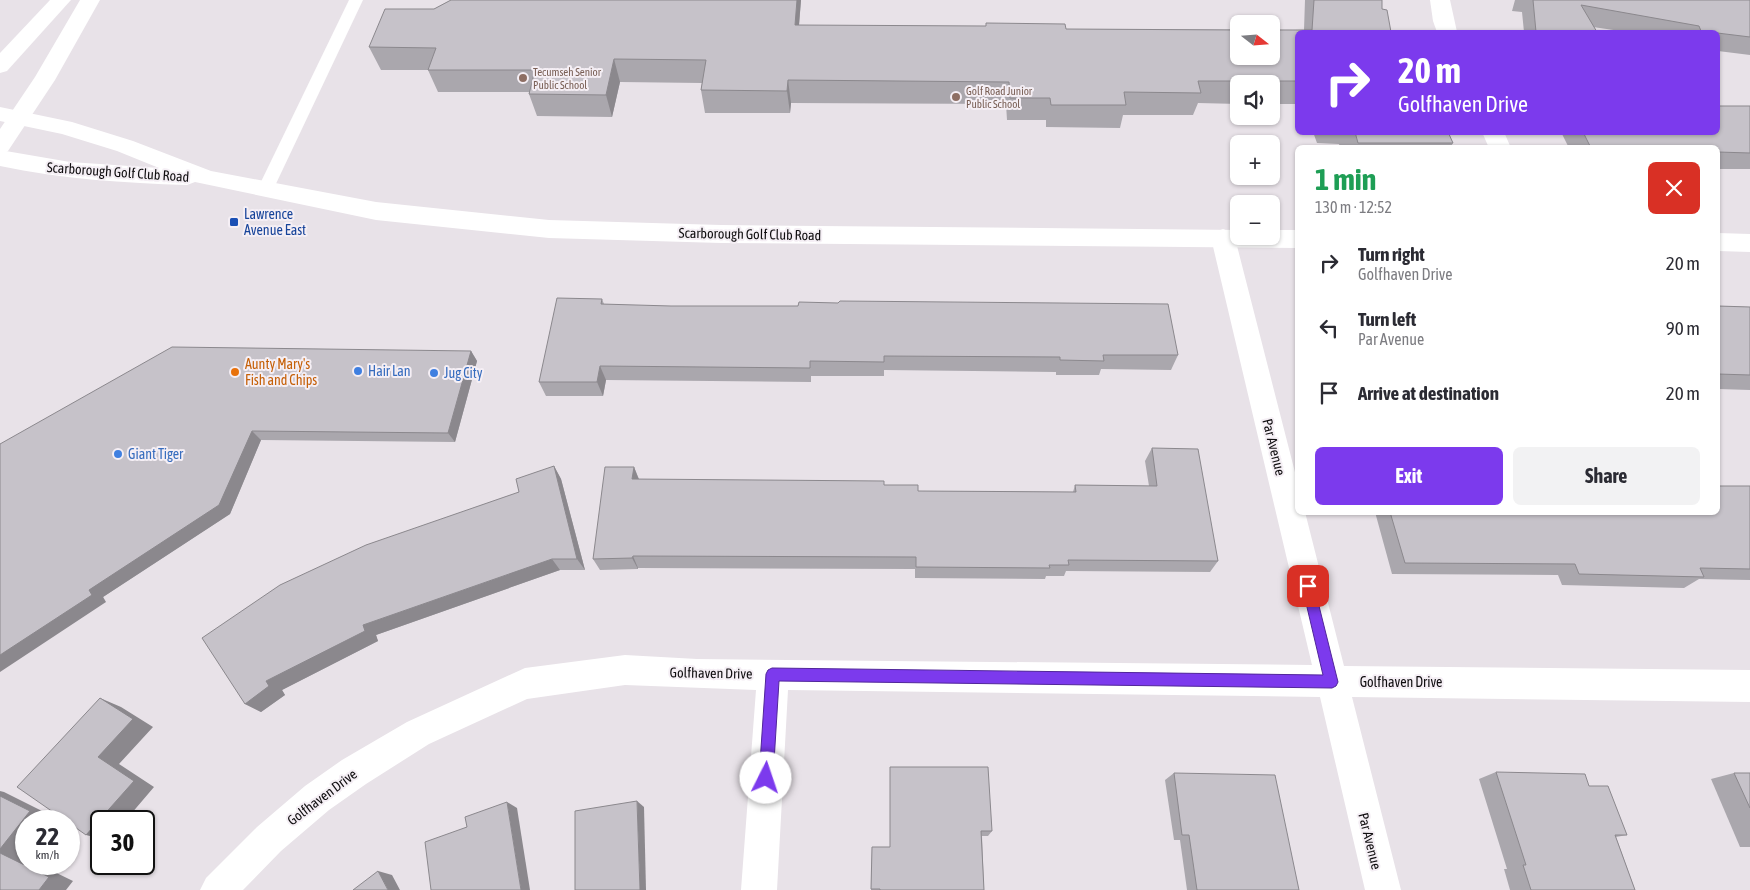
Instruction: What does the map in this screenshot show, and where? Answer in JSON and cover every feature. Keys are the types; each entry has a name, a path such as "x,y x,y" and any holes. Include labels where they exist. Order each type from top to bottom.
{"street":[{"path":"0,66 60,0"},
{"path":"0,146 10,116 90,0"},
{"path":"1440,0 1442,21 1446,30"},
{"name":"Scarborough Golf Club Road","path":"10,116 64,127 125,146 207,178"},
{"name":"Scarborough Golf Club Road","path":"0,158 38,167 106,174 207,178 376,211 550,229 760,234 1295,238"},
{"name":"Par Avenue","path":"1223,238 1382,890"},
{"path":"1720,242 1750,243"},
{"name":"Golfhaven Drive","path":"218,890 268,839 317,798 354,772 418,733 525,684 625,670 697,674 1750,686"},
{"path":"759,890 772,674"}],"lane":[{"path":"265,190 356,0"}],"building":[{"path":"451,0 797,0 795,25 986,26 986,23 1065,24 1066,29 1230,30 1230,65 1280,65 1280,30 1295,30 1295,81 1280,81 1280,75 1230,75 1230,81 1198,81 1201,93 1124,92 1126,105 1051,105 1050,98 1010,98 1009,82 788,80 787,91 701,90 706,60 614,59 606,95 529,94 535,70 428,70 436,48 369,47 385,9 434,9"},
{"path":"1314,0 1382,0 1382,9 1387,10 1391,30 1312,30"},
{"path":"1533,0 1750,0 1750,37 1720,33 1720,30 1701,30 1699,26 1581,5 1596,30 1536,30"},
{"path":"1720,106 1750,106 1750,153 1720,152 1720,145 1590,145 1584,135 1720,135"},
{"path":"1356,135 1449,135 1453,143 1358,143"},
{"path":"557,298 602,299 601,304 671,306 798,306 799,302 838,303 840,301 1168,304 1178,355 1103,355 1104,361 1060,360 1060,357 884,356 884,362 810,361 810,368 600,366 597,382 539,382"},
{"path":"1720,306 1750,307 1750,375 1720,374"},
{"path":"172,347 471,351 448,433 252,431 219,505 89,590 92,595 0,655 0,444"},
{"path":"1152,448 1198,449 1218,561 1068,560 1069,565 1049,565 1050,568 916,567 916,557 633,556 632,558 593,559 605,467 634,467 632,479 884,481 884,485 918,485 918,491 1076,492 1075,485 1157,486"},
{"path":"554,466 577,559 552,559 363,625 365,631 266,681 269,686 245,704 202,638 280,585 366,545 519,492 516,479"},
{"path":"1720,486 1750,486 1750,569 1700,568 1704,577 1579,574 1575,564 1405,563 1391,515 1720,515"},
{"path":"100,698 133,719 98,757 134,781 108,810 90,810 90,830 86,835 80,831 80,810 50,810 17,787"},
{"path":"890,767 988,767 992,831 981,831 984,890 871,889 872,847 890,847"},
{"path":"1496,772 1585,774 1589,786 1608,786 1627,835 1615,835 1635,890 1531,890 1523,865 1526,865"},
{"path":"1174,773 1275,775 1299,890 1197,890 1189,835 1182,835"},
{"path":"1734,773 1750,773 1750,808"},
{"path":"0,796 28,810 15,810 15,830 0,849"},
{"path":"637,801 640,890 575,890 575,811"},
{"path":"507,802 521,890 431,890 425,842 467,827 465,817"},
{"path":"0,853 15,860 15,875 45,875 49,877 39,890 0,890"},
{"path":"378,871 388,890 353,890"}],"place":[{"name":"Tecumseh Senior Public School","path":"523,78"},
{"name":"Golf Road Junior Public School","path":"956,97"},
{"name":"Lawrence Avenue East","path":"234,222"},
{"name":"Hair Lan","path":"358,371"},
{"name":"Aunty Mary's Fish and Chips","path":"235,372"},
{"name":"Jug City","path":"434,373"},
{"name":"Giant Tiger","path":"118,454"}],"route":[{"path":"766,778 772,674 1332,682 1308,586"}]}
